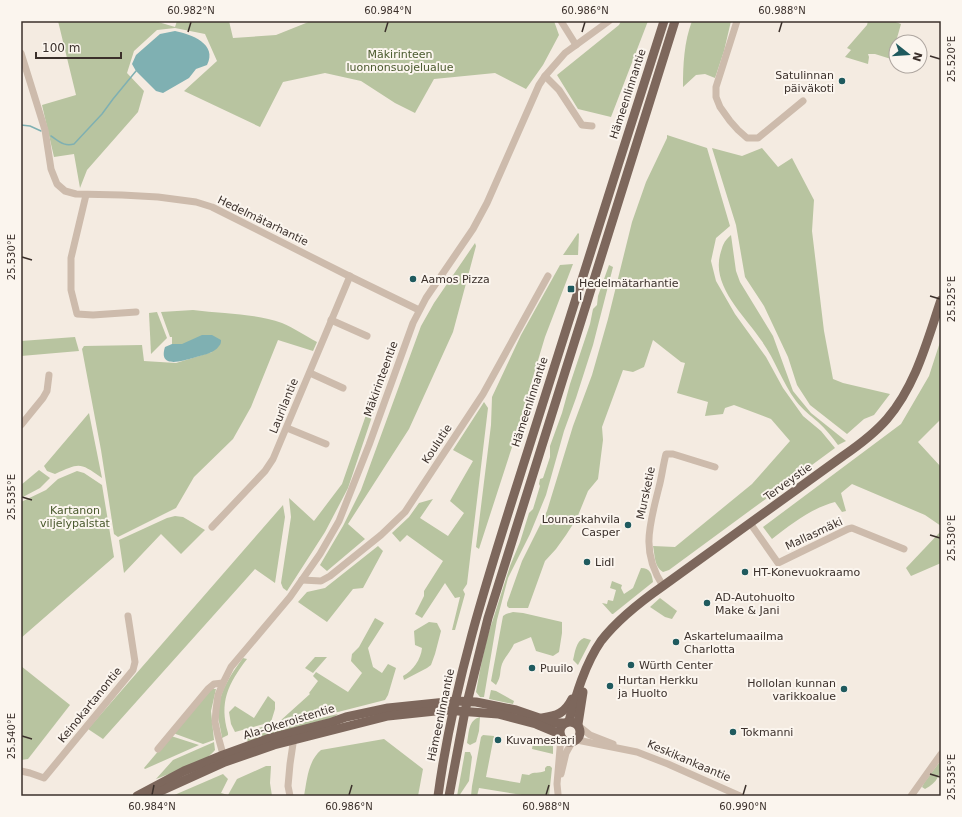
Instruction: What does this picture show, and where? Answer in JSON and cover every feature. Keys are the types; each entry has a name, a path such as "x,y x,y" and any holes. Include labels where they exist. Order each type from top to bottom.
{"main road":[{"name":"Hämeenlinnantie","path":"438,796 453,710 481,601 664,21"},
{"name":"Hämeenlinnantie","path":"449,796 465,711 488,618 675,21"},
{"name":"Terveystie","path":"541,718 553,717 567,709 581,672 592,653 620,620 638,604 872,435 899,403 917,369 941,300"},
{"name":"Terveystie","path":"573,724 588,674 598,650 598,646"},
{"name":"Ala-Okeroistentie","path":"137,796 184,771 274,745 294,736 364,712 415,704 456,701 468,702"},
{"name":"Keskikankaantie","path":"468,702 516,710 554,723 573,724"},
{"name":"Ala-Okeroistentie","path":"294,736 388,716 415,712 445,710 465,711"},
{"path":"465,711 498,714 514,718 561,735 566,741 574,741 581,732 573,724 561,728 561,735"},
{"name":"Ala-Okeroistentie","path":"150,796 224,759"}],"street":[{"path":"561,21 576,45"},
{"name":"Mäkirinteentie","path":"224,759 218,736 216,710 218,695 231,667 282,608 320,554 339,521 364,459 413,323 419,310 473,229 487,203 539,85 565,54 609,21"},
{"path":"737,21 716,86 716,97 720,107 738,130 747,138 758,138 803,101"},
{"name":"Hedelmätarhantie","path":"21,53 23,72 34,92 45,130 51,169 57,184 65,191 86,195 158,197 190,201 212,207 419,310"},
{"path":"545,76 559,90 582,125 592,126"},
{"path":"86,195 71,258 71,285 77,314 93,315 136,312"},
{"name":"Laurilantie","path":"212,527 270,464 287,428 350,276"},
{"name":"Koulutie","path":"302,580 321,581 330,576 381,535 405,512 483,394 548,276"},
{"path":"331,320 367,336"},
{"path":"310,373 343,388"},
{"path":"21,425 47,391 49,375"},
{"path":"287,428 326,444"},
{"name":"Mursketie","path":"662,586 651,559 649,533 666,454 673,454 715,467"},
{"name":"Mallasmäki","path":"750,524 778,563 852,528 904,549"},
{"name":"Keinokartanontie","path":"21,772 30,773 44,778 133,670 135,662 128,616"},
{"path":"158,749 208,689 214,684 223,683"},
{"name":"Keskikankaantie","path":"573,724 590,735 668,764 740,796"},
{"path":"558,795 557,784 561,735"},
{"path":"290,796 288,786 294,736"},
{"path":"558,795 564,764 574,741"},
{"name":"Keskikankaantie","path":"574,741 628,750"},
{"path":"911,796 941,754"}],"green space":[{"name":"Mäkirinteen luonnonsuojelualue","path":"58,21 155,21 175,27 177,21 229,21 233,38 276,35 311,21 554,21 559,35 543,65 526,89 495,73 434,79 415,113 395,103 361,81 325,73 283,82 260,127 184,91 217,61 205,34 175,28 157,30 134,51 127,73 144,91 138,112 87,170 80,188 74,154 54,157 42,105 76,95"},
{"path":"621,21 648,21 611,117 578,109 557,75 619,25"},
{"path":"692,21 731,21 724,51 715,78 705,74 696,75 683,87 684,54"},
{"path":"868,21 893,21 901,24 898,34 888,34 888,58 875,54 868,54 868,64 845,57 851,50 847,48 867,25"},
{"path":"667,135 707,148 730,226 716,238 711,261 716,281 735,314 766,357 783,388 803,416 821,431 835,448 669,570 663,572 656,564 653,546 675,547 752,484 790,441 771,419 734,405 725,408 723,414 705,416 708,402 677,393 685,363 681,362 653,340 644,367 633,372 623,370 602,427 603,440 598,479 588,491 577,518 556,549 545,561 528,608 509,608 507,603 522,561 547,511 573,426 592,375 608,319 632,222 646,182 667,138"},
{"path":"712,148 742,156 762,148 778,167 792,158 814,200 812,231 824,331 833,379 843,383 890,394 874,415 864,419 847,434 810,405 797,385 788,357 764,306 745,277 736,225"},
{"path":"578,233 578,255 563,255"},
{"path":"731,235 736,271 740,282 773,336 793,391 811,413 846,441 838,445 824,427 796,401 766,347 725,290 719,267 720,255 726,240"},
{"path":"475,243 476,246 453,332 409,429 348,524 365,539 327,571 320,565 343,526 361,490 421,326 434,303"},
{"path":"573,264 545,337 479,549 476,547 491,425 492,397 521,335 560,265"},
{"path":"609,265 613,267 593,345 564,431 546,495 530,534 508,578 497,620 484,697 480,697 476,692 487,638 510,566 520,542 529,513 533,509 540,486 540,479 543,478 550,457 550,446 590,324 593,309 597,305 598,296"},
{"path":"193,310 260,317 282,323 317,342 313,351 278,340 251,407 233,439 194,477 176,508 118,537 114,534 101,450 82,349 84,346 142,345 144,361 176,363 212,352 181,344 172,344 172,337 170,337 161,312"},
{"path":"157,312 167,338 151,354 149,313"},
{"path":"75,337 79,351 21,356 21,341"},
{"path":"941,339 941,419 918,442 941,467 941,526 925,515 852,484 841,493 846,511 842,512 835,502 818,508 802,517 772,539 763,527 901,424 929,376"},
{"path":"390,346 393,354 348,488 325,532 287,591 283,588 281,583 291,517 289,498 314,521 342,484"},
{"path":"484,402 488,408 467,584 463,590 465,594 455,630 452,630 460,597 455,598 445,583 422,618 415,614 424,596 424,591 443,561 407,535 400,542 392,533 409,517 419,503 433,499 420,518 448,536 464,513 450,501 473,461 453,450"},
{"path":"89,413 102,478 88,469 79,466 75,466 55,474 47,471 44,466"},
{"path":"39,470 50,478 40,488 21,498 21,485"},
{"name":"Kartanon viljelypalstat","path":"77,471 84,473 102,485 114,557 21,638 21,502 46,490 58,479"},
{"path":"283,505 285,517 275,583 255,569 103,739 88,729"},
{"path":"175,516 183,517 205,530 181,554 161,534 124,573 119,540 167,518"},
{"path":"941,531 941,563 911,576 906,568"},
{"path":"378,546 383,551 363,588 353,589 327,622 298,602 307,592 325,588"},
{"path":"641,568 647,569 650,572 653,582 612,614 602,603 607,604 608,600 613,601 616,590 610,588 612,581 622,585 621,588 624,594 633,588"},
{"path":"660,598 677,611 672,619 665,617 650,607"},
{"path":"513,612 562,622 559,652 553,656 536,651 531,637 514,644 502,664 500,676 496,685 491,681 503,616"},
{"path":"375,618 384,623 368,648 373,667 382,673 388,664 396,668 388,695 385,700 338,712 280,721 310,694 309,693 318,681 313,676 316,672 348,692 362,673 351,661 352,654 359,647"},
{"path":"429,622 437,623 441,631 431,665 404,680 403,676 413,668 418,660 422,648 415,645 414,631"},
{"path":"584,638 591,640 578,665 573,660 575,650 581,639"},
{"path":"315,657 327,657 313,673 305,668"},
{"path":"243,658 247,659 230,685 227,694 224,712 228,735 222,738 218,716 220,700 226,685"},
{"path":"21,666 70,705 28,759 21,760"},
{"path":"212,689 216,689 211,711 214,740 203,744 173,733"},
{"path":"491,690 496,691 514,701 513,704 489,699"},
{"path":"268,696 275,702 275,709 271,722 235,732 231,724 229,712 235,706 254,718"},
{"path":"338,714 334,717 248,742 245,735 258,728 266,726 316,719"},
{"path":"480,717 479,731 476,742 470,745 467,743 471,724"},
{"path":"483,735 494,736 486,777 520,783 522,774 529,775 543,772 547,766 550,766 552,768 549,796 522,796 479,788 477,796 471,796 481,737"},
{"path":"171,736 199,745 145,769 144,768"},
{"path":"384,739 423,769 418,796 304,796 307,777 311,765 321,750"},
{"path":"550,741 553,743 553,754 532,749 533,742"},
{"path":"214,742 215,750 203,760 187,768 156,779 173,760"},
{"path":"465,752 470,752 472,757 469,781 459,796 457,796"},
{"path":"941,760 938,777 925,789 922,787 924,783"},
{"path":"266,766 271,766 270,783 272,796 172,796 223,774 228,779 221,793 228,795 237,779"}],"water":[{"path":"175,31 201,41 209,51 209,58 207,65 196,69 189,78 163,93 156,91 136,71 132,64 136,55 160,34"},
{"path":"202,335 212,335 221,340 217,349 211,353 183,361 172,362 165,358 165,347 172,344 182,344"}],"waterway":[{"path":"51,136 64,144 74,144 102,114 136,71"},
{"path":"21,125 30,126 41,131"}],"place":[{"name":"Satulinnan päiväkoti","path":"842,81"},
{"name":"Aamos Pizza","path":"413,279"},
{"name":"Hedelmätarhantie I","path":"571,289"},
{"name":"Lounaskahvila Casper","path":"628,525"},
{"name":"Lidl","path":"587,562"},
{"name":"HT-Konevuokraamo","path":"745,572"},
{"name":"AD-Autohuolto Make & Jani","path":"707,603"},
{"name":"Askartelumaailma Charlotta","path":"676,642"},
{"name":"Würth Center","path":"631,665"},
{"name":"Puuilo","path":"532,668"},
{"name":"Hurtan Herkku ja Huolto","path":"610,686"},
{"name":"Hollolan kunnan varikkoalue","path":"844,689"},
{"name":"Tokmanni","path":"733,732"},
{"name":"Kuvamestari","path":"498,740"}]}
